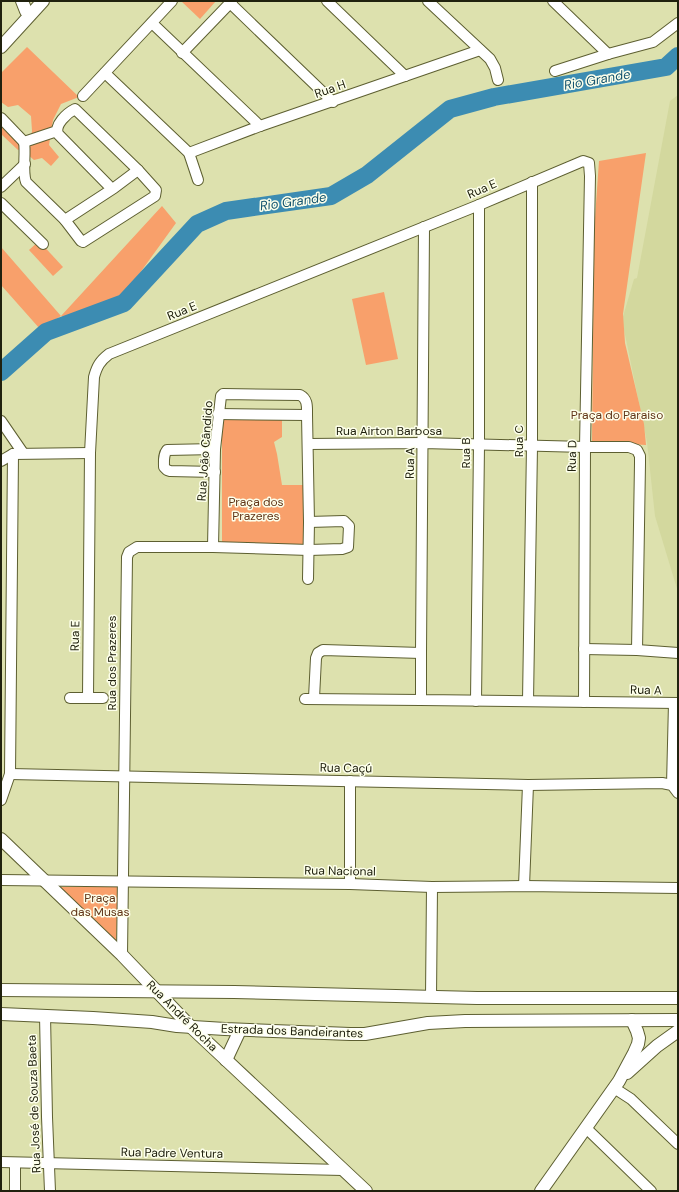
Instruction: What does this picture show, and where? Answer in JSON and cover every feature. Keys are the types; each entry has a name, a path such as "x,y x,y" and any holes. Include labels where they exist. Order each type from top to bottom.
{"main road":[{"path":"22,1 26,11 30,14"},
{"path":"1,47 43,1"},
{"name":"Rua André Rocha","path":"1,839 122,955 191,1027 366,1191"},
{"path":"1,990 477,998 678,998"},
{"name":"Estrada dos Bandeirantes","path":"1,1014 152,1022 177,1026 240,1030 365,1034 428,1023 465,1021 678,1020"},
{"path":"541,1191 616,1085 638,1044 637,1031 632,1020"},
{"path":"226,1060 240,1030"},
{"path":"616,1085 656,1046 678,1031"}],"street":[{"path":"83,96 172,1"},
{"path":"328,1 405,76"},
{"path":"428,1 490,59 495,68 498,80"},
{"path":"553,1 608,54"},
{"path":"182,53 231,2 333,102"},
{"path":"152,23 260,126"},
{"path":"555,71 608,54 653,42 678,23"},
{"name":"Rua H","path":"190,153 260,126 480,50"},
{"path":"105,73 190,153 198,180"},
{"path":"1,118 24,142 24,177 26,182 65,220 81,241 83,242 156,196 156,190 138,170 77,110 73,110 58,125 57,131"},
{"path":"24,142 57,131"},
{"path":"57,131 112,189"},
{"name":"Rua E","path":"88,698 90,453 94,377 97,366 101,360 109,354 479,205 581,161 586,161 589,163"},
{"name":"Rua D","path":"584,702 585,447 589,163"},
{"path":"2,183 25,164"},
{"path":"65,220 138,170"},
{"name":"Rua C","path":"528,701 532,446 532,182"},
{"path":"1,203 43,244"},
{"name":"Rua B","path":"476,700 479,445 479,205"},
{"name":"Rua A","path":"422,700 424,227"},
{"name":"Rua João Cândido","path":"213,547 216,449 219,399 221,396 223,394 300,395 306,400 307,415"},
{"path":"218,414 307,415 309,522 308,579"},
{"path":"1,421 23,453"},
{"name":"Rua Airton Barbosa","path":"308,444 423,443 629,447 637,450 640,456 640,463 637,650"},
{"path":"215,472 170,470 164,467 164,461 167,450 216,449"},
{"path":"1,461 13,454 23,453 90,453"},
{"path":"1,800 10,774 13,454"},
{"name":"Rua dos Prazeres","path":"122,955 127,557 129,552 137,548 213,547 309,550 345,549 348,544 349,526 344,521 309,522"},
{"path":"584,649 678,652"},
{"name":"Rua A","path":"421,653 323,650 316,658 309,699 676,703"},
{"path":"70,698 103,698"},
{"path":"675,789 676,703"},
{"name":"Rua Caçú","path":"10,774 528,785 662,783 675,789"},
{"path":"350,781 350,884"},
{"path":"524,886 528,785"},
{"name":"Rua Nacional","path":"1,880 350,884 432,887 524,886 678,888"},
{"path":"431,997 432,887"},
{"name":"Rua José de Souza Baeta","path":"45,1016 50,1191"},
{"path":"616,1085 678,1144"},
{"path":"586,1128 651,1191"},
{"name":"Rua Padre Ventura","path":"1,1162 343,1170"},
{"path":"15,1163 15,1191"}],"shaded area":[{"path":"678,95 678,592 655,516 647,442 622,320 634,279 637,278 670,101"}],"green space":[{"path":"181,1 216,1 200,19"},
{"path":"27,47 79,97 61,104 53,120 49,145 59,157 51,166 42,158 34,160 21,149 18,150 1,134 1,119 29,147 32,131 31,116 18,105 8,107 1,102 1,73"},
{"name":"Praça do Paraiso","path":"646,153 623,314 625,343 644,424 646,445 592,442 594,232 599,161"},
{"path":"162,206 176,223 121,299 68,319 61,316"},
{"path":"39,241 63,267 53,276 29,250"},
{"path":"1,247 61,316 40,329 1,285"},
{"path":"384,292 398,359 366,365 352,299"},
{"name":"Praça dos Prazeres","path":"222,420 282,420 282,437 274,442 282,485 307,485 307,544 222,544"},
{"name":"Praça das Musas","path":"58,887 118,887 116,947"}],"waterway":[{"name":"Rio Grande","path":"1,372 46,332 124,303 197,224 226,211 331,196 367,175 450,109 494,97 666,67 678,56"}]}
